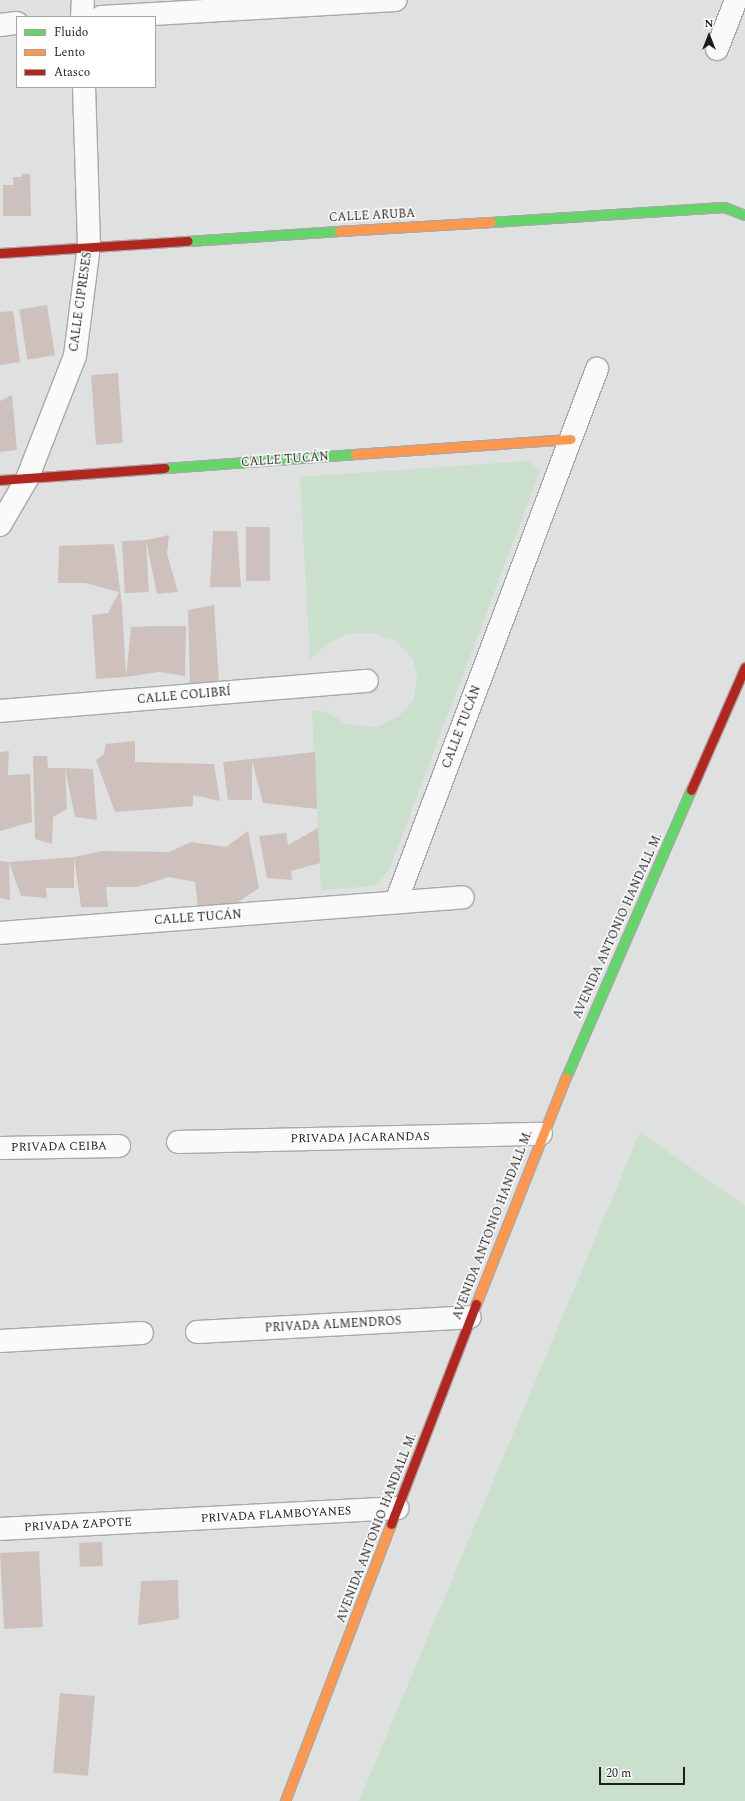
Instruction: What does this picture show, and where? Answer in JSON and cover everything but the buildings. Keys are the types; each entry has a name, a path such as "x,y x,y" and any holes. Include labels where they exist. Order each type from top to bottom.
{"street":[{"path":"82,16 83,0"},
{"path":"115,16 314,2 396,0"},
{"path":"717,49 736,0"},
{"path":"0,25 16,23"},
{"name":"CALLE CIPRESES","path":"0,526 27,478 75,356 89,245 84,88"},
{"name":"CALLE ARUBA","path":"0,253 89,245 724,206 745,215"},
{"name":"CALLE TUCÁN","path":"396,902 597,369"},
{"name":"CALLE TUCÁN","path":"0,480 570,439"},
{"name":"AVENIDA ANTONIO HANDALL M.","path":"285,1801 541,1134 745,667"},
{"name":"CALLE COLIBRÍ","path":"0,711 367,681"},
{"name":"CALLE TUCÁN","path":"0,933 463,896"},
{"name":"PRIVADA JACARANDAS","path":"178,1142 541,1134"},
{"name":"PRIVADA CEIBA","path":"0,1148 119,1146"},
{"name":"PRIVADA ALMENDROS","path":"197,1332 470,1317"},
{"path":"0,1341 142,1333"},
{"name":"PRIVADA FLAMBOYANES","path":"155,1521 397,1508"},
{"name":"PRIVADA ZAPOTE","path":"0,1529 155,1521"}],"green space":[{"path":"529,461 540,471 389,870 374,886 321,890 312,710 327,712 346,724 377,727 399,716 414,700 417,675 413,659 395,640 370,633 346,634 326,645 310,659 300,477"},
{"path":"640,1132 745,1206 745,1801 359,1801"}],"traffic: fast":[{"path":"491,222 724,207 745,215"},
{"path":"188,241 339,231"},
{"path":"165,468 355,454"},
{"path":"566,1077 691,790"}],"traffic: slow":[{"path":"339,231 491,222"},
{"path":"355,454 570,439"},
{"path":"476,1304 566,1077"},
{"path":"285,1801 391,1524"}],"traffic: jam":[{"path":"0,253 188,241"},
{"path":"0,480 165,468"},
{"path":"691,790 745,667"},
{"path":"391,1524 476,1304"}]}
